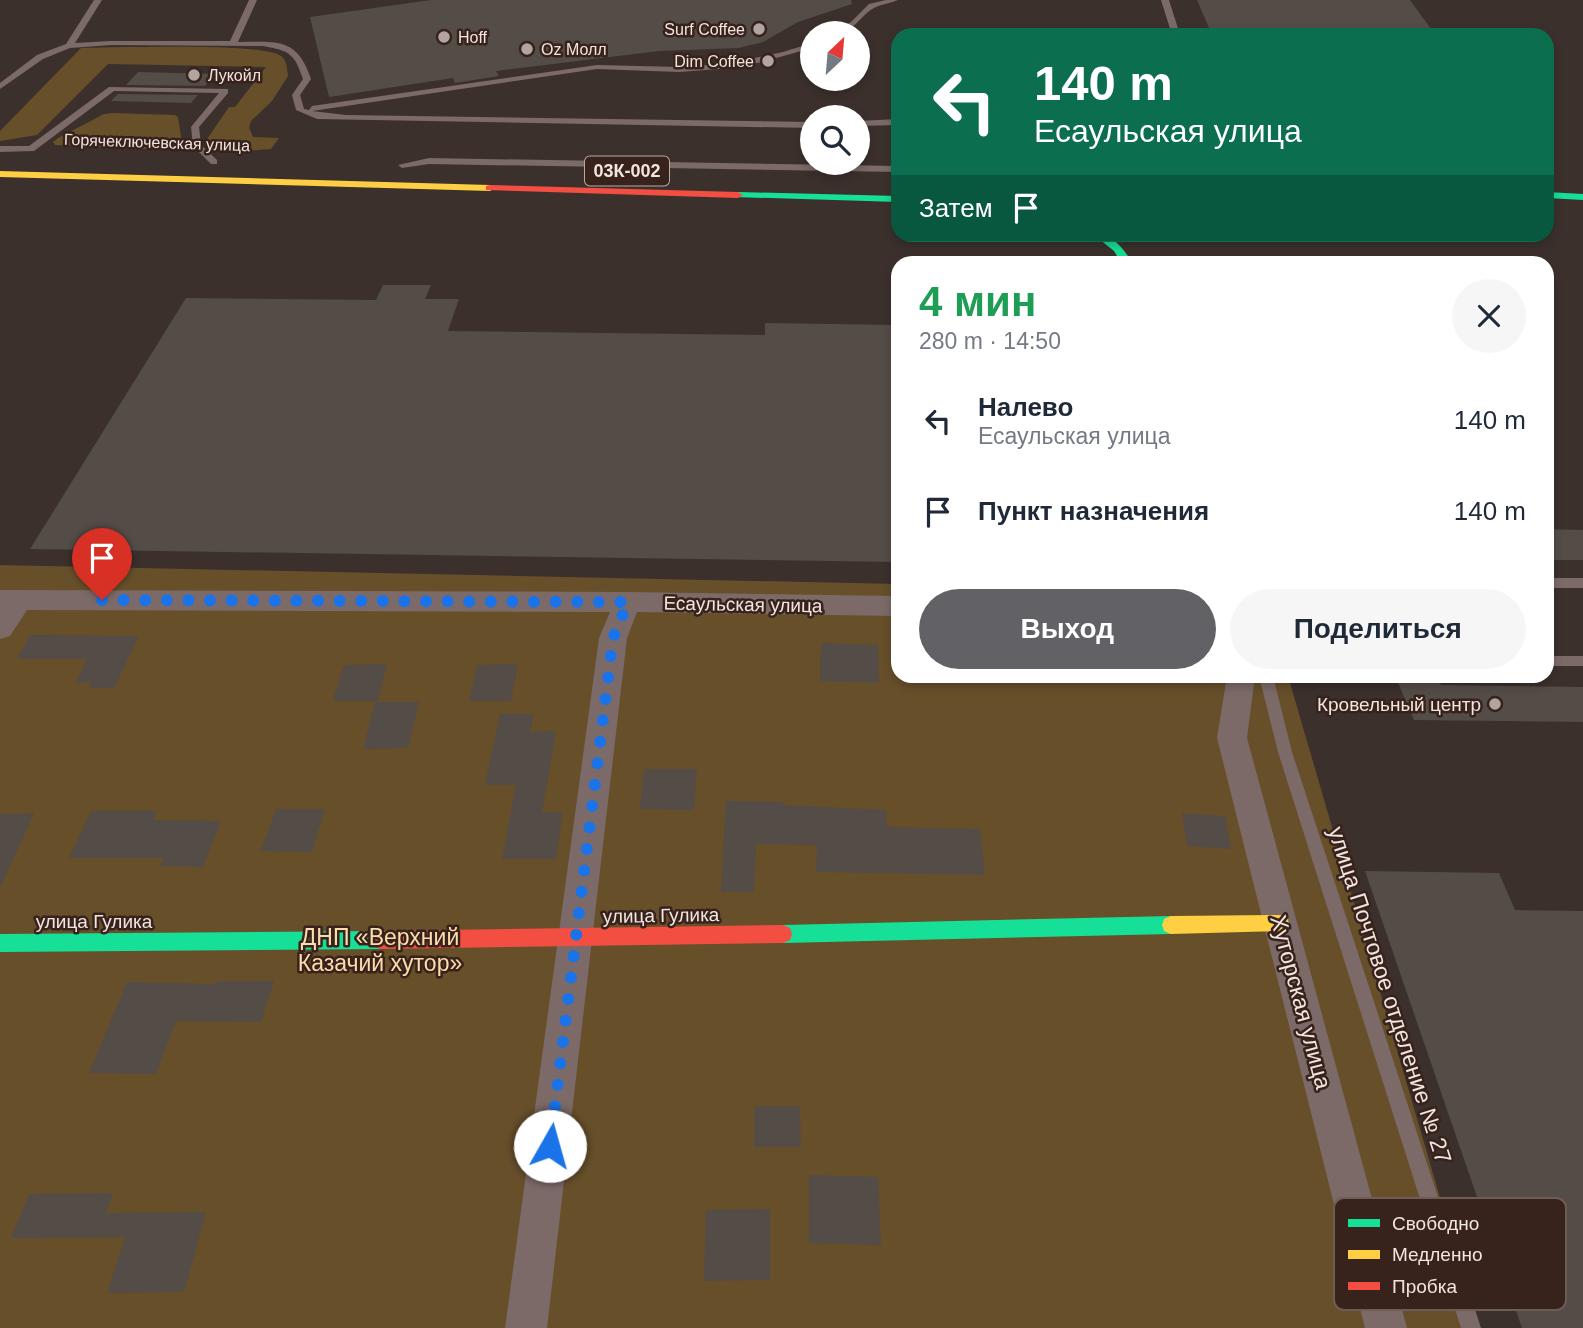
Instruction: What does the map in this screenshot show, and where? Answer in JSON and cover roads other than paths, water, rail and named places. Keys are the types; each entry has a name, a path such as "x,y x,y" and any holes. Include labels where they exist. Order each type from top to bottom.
{"main road":[{"name":"Горячеключевская улица","path":"0,155 53,157"},
{"name":"Горячеключевская улица","path":"187,161 221,162"},
{"name":"03К-002","path":"396,165 891,178"},
{"name":"Горячеключевская улица","path":"0,174 397,185"},
{"name":"03К-002","path":"397,185 891,199"},
{"path":"604,192 633,200 891,207"},
{"path":"1554,195 1583,197"},
{"path":"1554,203 1583,204"},
{"path":"1109,242 1124,256"},
{"name":"улица Гулика","path":"0,943 577,938 1280,923"}],"street":[{"name":"Есаульская улица","path":"9,600 628,602 891,606"},
{"path":"0,629 9,600"},
{"path":"526,1328 613,638 628,602"},
{"name":"Хуторская улица","path":"1240,683 1232,738 1352,1198"},
{"name":"Хуторская улица","path":"1381,1310 1386,1328"}],"lane":[{"path":"69,46 98,0"},
{"path":"233,44 253,0"},
{"path":"857,21 872,6 894,0"},
{"path":"1165,0 1174,28"},
{"path":"0,87 40,57 69,46 111,43 233,44 288,48 300,57 307,79 296,95 300,110"},
{"path":"300,110 597,67 639,71 710,70 765,60 800,49"},
{"path":"0,149 31,149 112,89 225,91 195,127 197,146 221,162"},
{"path":"300,110 317,116 346,118 800,126"},
{"path":"870,125 891,124"},
{"path":"396,165 429,162 891,169"},
{"path":"397,185 433,183 891,192"},
{"path":"1554,583 1583,583"},
{"path":"1554,661 1583,661"},
{"name":"улица Почтовое отделение № 27","path":"1268,683 1285,752 1429,1198"},
{"name":"улица Почтовое отделение № 27","path":"1465,1310 1471,1328"}],"place":[{"name":"Surf Coffee","path":"759,29"},
{"name":"Hoff","path":"444,37"},
{"name":"Oz Молл","path":"527,49"},
{"name":"Dim Coffee","path":"768,61"},
{"name":"Лукойл","path":"194,75"},
{"name":"Кровельный центр","path":"1495,704"}],"park label":[{"name":"ДНП «Верхний Казачий хутор»","path":"380,950"}]}
